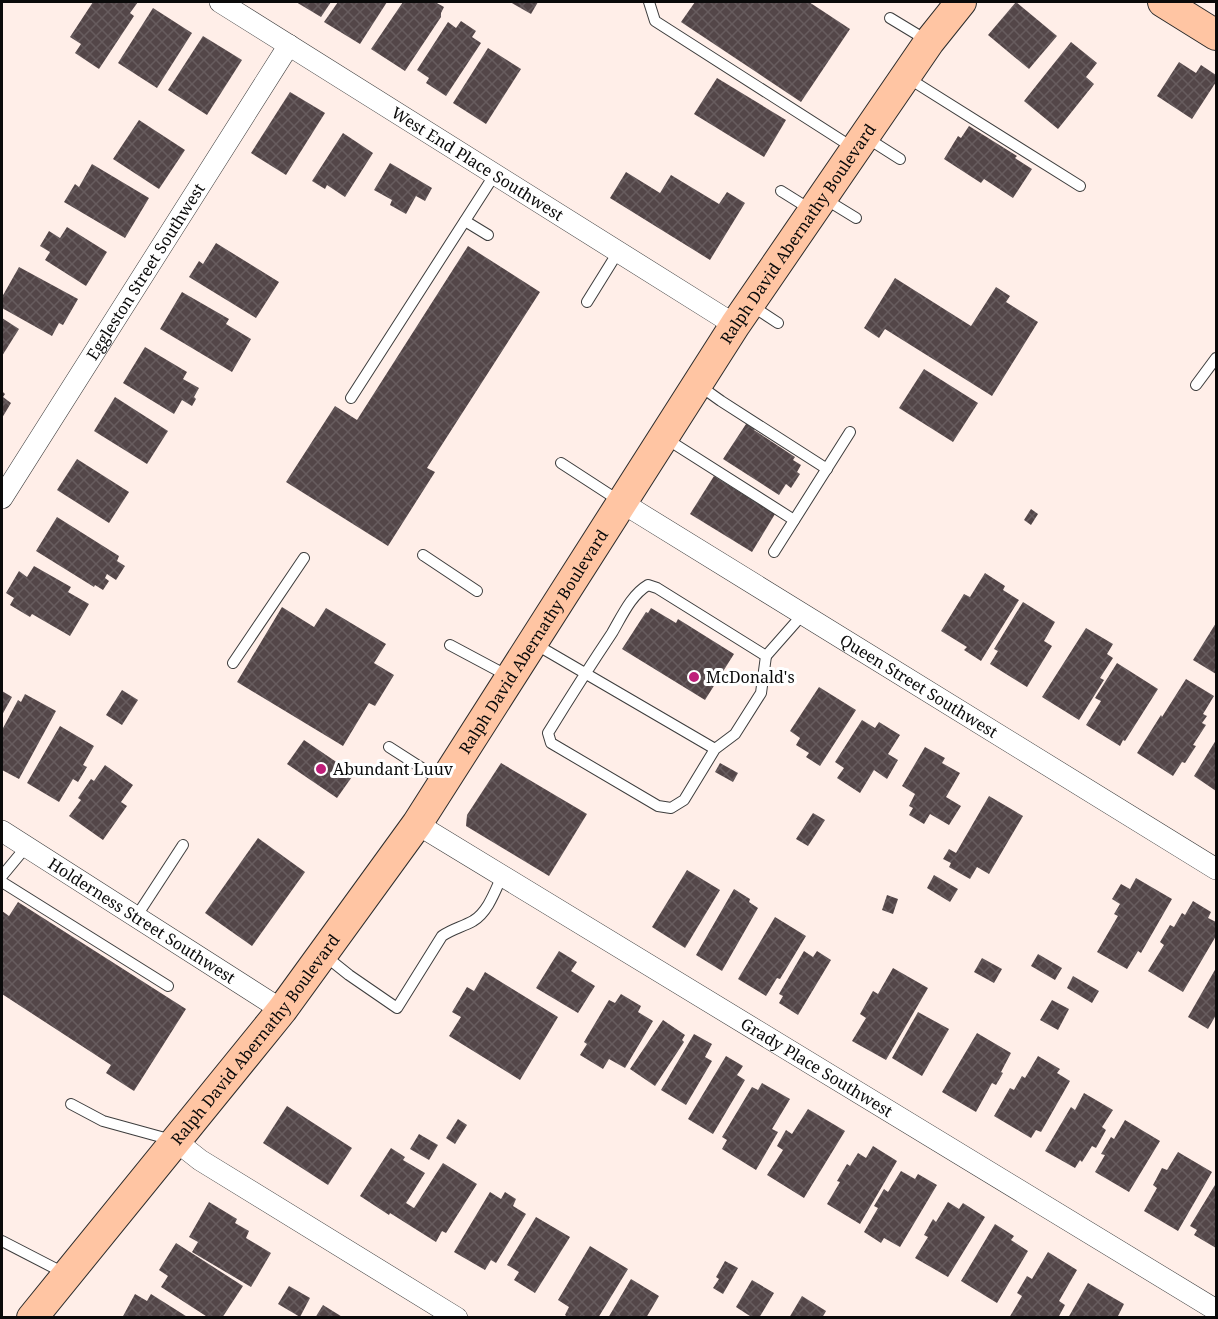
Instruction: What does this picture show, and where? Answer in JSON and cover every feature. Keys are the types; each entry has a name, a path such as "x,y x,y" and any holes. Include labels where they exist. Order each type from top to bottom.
{"main road":[{"name":"Ralph David Abernathy Boulevard","path":"32,1317 282,1010 417,824 742,314 905,76 961,2"},
{"path":"1172,4 1216,35"}],"street":[{"name":"West End Place Southwest","path":"220,2 618,252 742,314"},
{"name":"Eggleston Street Southwest","path":"2,498 289,45"},
{"name":"Queen Street Southwest","path":"621,502 1216,869"},
{"name":"Grady Place Southwest","path":"417,824 1216,1310"},
{"name":"Holderness Street Southwest","path":"2,831 282,1010"},
{"path":"176,1141 200,1160 458,1317"}],"lane":[{"path":"649,2 655,21 860,143 900,159"},
{"path":"890,18 929,42"},
{"path":"905,76 1080,186"},
{"path":"351,398 495,174"},
{"path":"781,191 856,218"},
{"path":"465,221 488,235"},
{"path":"586,302 618,252"},
{"path":"742,314 778,323"},
{"path":"1196,385 1216,358"},
{"path":"697,384 827,469"},
{"path":"774,552 850,432"},
{"path":"663,436 794,520"},
{"path":"561,463 621,502"},
{"path":"423,555 477,591"},
{"path":"233,663 304,558"},
{"path":"766,656 667,594 648,585 638,591 548,733 551,743 658,806 671,808 684,800 715,749 735,734 761,693 766,656 803,614"},
{"path":"532,642 715,749"},
{"path":"450,645 510,677"},
{"path":"389,747 444,782"},
{"path":"136,918 183,845"},
{"path":"2,876 26,847"},
{"path":"323,954 397,1008 442,936 480,915 502,876"},
{"path":"2,882 168,986"},
{"path":"71,1104 103,1121 176,1141"},
{"path":"3,1243 67,1275"}],"building":[{"path":"93,2 138,2 130,13 134,16 99,69 75,53 81,44 70,37"},
{"path":"296,2 331,2 321,17"},
{"path":"338,2 387,2 360,44 324,22"},
{"path":"403,2 435,2 444,7 441,17 405,71 371,49"},
{"path":"510,2 538,2 531,14"},
{"path":"695,2 809,2 850,29 801,102 681,22"},
{"path":"1016,2 1057,36 1029,69 988,35"},
{"path":"153,8 192,33 157,88 118,63"},
{"path":"461,21 476,31 472,37 481,43 446,96 426,83 429,78 417,70 448,22 456,28"},
{"path":"203,36 242,60 207,115 168,90"},
{"path":"1071,42 1097,63 1086,77 1094,84 1058,129 1024,101"},
{"path":"488,48 521,69 486,124 453,103"},
{"path":"1179,62 1196,73 1201,65 1216,75 1216,82 1192,119 1157,96"},
{"path":"717,78 786,120 764,157 694,114"},
{"path":"290,92 325,113 286,175 251,153"},
{"path":"139,120 185,150 159,189 113,159"},
{"path":"969,126 1017,156 1015,158 1032,169 1013,198 984,179 981,183 944,159 958,136 961,138"},
{"path":"343,133 373,153 345,197 327,185 325,189 312,181"},
{"path":"390,163 432,188 425,201 416,196 406,214 390,205 392,200 374,190"},
{"path":"92,164 149,198 125,238 64,202 75,184 79,187"},
{"path":"626,172 660,193 671,175 719,204 727,192 745,203 710,260 610,198"},
{"path":"67,227 107,252 86,286 45,260 50,252 40,246 49,231 60,238"},
{"path":"216,243 279,282 256,318 189,277 199,261 203,264"},
{"path":"468,246 540,292 427,468 435,472 388,546 286,482 335,406 357,420"},
{"path":"19,267 78,299 63,325 59,323 52,336 2,308 2,297"},
{"path":"895,278 971,326 996,287 1010,296 1006,302 1038,322 992,396 885,329 879,338 864,328"},
{"path":"182,292 229,319 226,324 251,339 232,372 160,329"},
{"path":"2,318 19,329 2,356"},
{"path":"145,347 187,372 183,379 199,388 192,406 182,400 174,414 123,383"},
{"path":"924,369 978,403 953,442 899,408"},
{"path":"2,391 5,394 3,397 11,403 2,418"},
{"path":"115,397 168,431 147,464 94,431"},
{"path":"748,421 757,426 754,430 795,457 793,460 801,465 797,472 800,474 791,488 786,484 779,495 723,459"},
{"path":"77,459 129,492 109,523 57,490"},
{"path":"714,476 775,514 752,552 690,514"},
{"path":"1031,509 1038,514 1031,525 1024,520"},
{"path":"57,517 119,556 117,561 125,566 116,580 107,574 105,578 109,581 103,590 95,585 94,587 36,551"},
{"path":"34,566 71,587 68,592 89,604 70,636 32,614 30,617 10,605 14,598 6,593 19,571 27,577"},
{"path":"985,573 1005,586 1003,590 1019,600 981,661 964,650 967,647 941,631 964,594 970,597"},
{"path":"1023,602 1055,622 1044,641 1052,646 1027,687 990,664 998,651 994,649"},
{"path":"282,607 314,627 326,608 386,644 374,663 394,675 375,706 369,703 343,746 237,682"},
{"name":"McDonald's","path":"651,608 676,623 678,619 734,654 705,700 622,649"},
{"path":"1216,623 1216,674 1193,660"},
{"path":"1086,628 1113,644 1107,654 1113,658 1100,678 1104,680 1079,720 1042,697"},
{"path":"1117,663 1158,689 1120,746 1086,725 1101,701 1095,698"},
{"path":"1186,679 1214,696 1203,714 1207,716 1202,723 1206,725 1193,745 1196,746 1173,776 1137,753"},
{"path":"819,687 856,710 820,766 806,757 809,753 796,745 800,738 790,731"},
{"path":"122,690 138,700 122,725 106,715"},
{"path":"2,691 12,697 2,715"},
{"path":"25,694 56,711 19,779 2,770 2,730 18,700 21,702"},
{"path":"862,720 875,728 879,722 900,735 888,754 898,760 887,779 874,770 860,793 837,778 844,768 835,762"},
{"path":"60,726 94,746 83,765 87,767 78,782 73,779 59,802 27,783"},
{"name":"Abundant Luuv","path":"304,740 354,774 337,798 287,764"},
{"path":"1216,740 1216,791 1194,776"},
{"path":"925,747 945,758 942,763 960,773 946,797 961,806 949,825 930,814 924,824 909,815 913,808 909,806 915,794 902,786"},
{"path":"501,763 587,814 549,876 466,826 467,815"},
{"path":"720,763 738,773 733,782 715,772"},
{"path":"105,765 133,785 121,802 127,806 103,840 69,816 81,800 78,798 91,779 94,781"},
{"path":"989,796 1023,816 989,874 977,867 970,879 949,867 951,863 943,859 949,849 956,853"},
{"path":"813,813 825,820 808,846 796,839"},
{"path":"258,838 305,872 252,946 205,913"},
{"path":"687,870 720,890 685,948 652,927"},
{"path":"934,875 958,889 950,902 927,888"},
{"path":"1136,878 1172,899 1141,953 1138,951 1127,969 1097,952 1118,916 1114,914 1120,904 1112,899 1121,884 1130,889"},
{"path":"734,889 750,899 749,902 758,908 722,971 696,955"},
{"path":"887,895 898,899 893,914 882,910"},
{"path":"1193,901 1211,912 1208,918 1216,922 1216,936 1183,992 1148,971 1164,945 1160,942 1170,925 1174,927 1182,913 1185,915"},
{"path":"18,902 186,1009 134,1091 106,1073 111,1065 2,994 2,911 9,916"},
{"path":"775,917 806,936 780,979 777,978 766,996 738,979"},
{"path":"559,951 577,962 571,971 595,986 578,1013 536,988"},
{"path":"804,951 813,957 817,951 831,960 798,1015 779,1003 783,996 779,994"},
{"path":"1038,954 1062,968 1055,980 1031,966"},
{"path":"982,958 1002,969 994,983 974,972"},
{"path":"893,968 928,988 886,1060 852,1041 866,1018 860,1014 873,991 878,994"},
{"path":"1216,968 1216,1015 1208,1029 1188,1017"},
{"path":"485,972 558,1017 520,1080 449,1036 461,1017 452,1012 467,987 474,991"},
{"path":"1073,976 1099,991 1092,1003 1067,988"},
{"path":"621,994 641,1006 638,1012 653,1021 625,1068 609,1059 603,1069 580,1055 587,1044 584,1042 609,1000 615,1003"},
{"path":"1052,1000 1069,1009 1058,1030 1040,1020"},
{"path":"918,1012 949,1029 922,1076 892,1058"},
{"path":"663,1020 685,1035 682,1040 684,1042 655,1086 630,1069"},
{"path":"977,1033 1011,1053 996,1085 992,1083 976,1112 942,1092"},
{"path":"694,1034 712,1044 705,1057 712,1061 686,1105 661,1090"},
{"path":"726,1056 743,1066 737,1075 745,1080 713,1134 688,1119"},
{"path":"1038,1056 1060,1069 1057,1073 1070,1081 1041,1132 1036,1130 1031,1138 994,1116 1010,1088 1014,1090 1022,1076 1025,1078"},
{"path":"762,1083 790,1099 772,1129 778,1132 756,1170 722,1149 727,1140 722,1137 752,1087 758,1090"},
{"path":"1084,1093 1113,1110 1102,1127 1106,1130 1096,1148 1092,1146 1082,1162 1080,1160 1075,1168 1045,1151 1071,1107 1075,1110"},
{"path":"287,1106 352,1148 328,1185 263,1143"},
{"path":"808,1109 845,1131 804,1198 767,1175 783,1150 777,1146 786,1130 792,1134"},
{"path":"458,1119 467,1125 455,1144 446,1138"},
{"path":"1125,1120 1160,1141 1129,1192 1095,1172 1105,1155 1101,1154 1111,1137 1114,1139"},
{"path":"419,1134 438,1145 429,1160 410,1149"},
{"path":"873,1146 897,1161 860,1224 827,1204 847,1164 850,1166 858,1153 866,1158"},
{"path":"391,1148 405,1157 403,1160 425,1173 406,1203 414,1208 443,1163 477,1184 446,1233 442,1231 436,1242 360,1196"},
{"path":"1178,1152 1212,1172 1178,1231 1144,1211 1157,1188 1153,1185 1162,1168 1167,1170"},
{"path":"901,1171 915,1179 918,1174 937,1185 900,1247 884,1238 881,1243 864,1232 878,1208 874,1206 884,1189 888,1192"},
{"path":"1215,1185 1216,1248 1194,1235 1197,1230 1190,1226"},
{"path":"490,1192 501,1199 505,1192 516,1199 513,1206 526,1214 496,1263 491,1260 485,1270 454,1252"},
{"path":"209,1202 237,1219 235,1223 249,1231 246,1238 271,1253 251,1287 192,1252 198,1242 189,1237"},
{"path":"948,1202 959,1209 963,1203 985,1217 948,1277 915,1258 928,1237 924,1235 933,1219 936,1222"},
{"path":"536,1217 570,1237 535,1293 514,1280 519,1272 507,1265"},
{"path":"995,1224 1014,1236 1011,1240 1028,1251 997,1303 961,1281"},
{"path":"176,1243 243,1286 222,1318 209,1318 161,1287 168,1276 159,1270"},
{"path":"590,1246 628,1269 598,1318 569,1318 565,1315 569,1307 558,1300"},
{"path":"1048,1252 1077,1270 1059,1301 1065,1305 1058,1318 1009,1318 1022,1296 1017,1293 1027,1276 1032,1279"},
{"path":"725,1261 738,1268 723,1294 713,1288 719,1279 716,1277"},
{"path":"631,1279 659,1296 646,1318 638,1316 637,1318 608,1318"},
{"path":"752,1280 774,1293 759,1318 753,1318 736,1307"},
{"path":"1088,1283 1124,1304 1117,1318 1068,1318"},
{"path":"289,1286 310,1298 300,1317 278,1304"},
{"path":"135,1294 147,1301 151,1294 189,1318 122,1318"},
{"path":"802,1296 826,1311 822,1318 789,1318"},
{"path":"323,1305 344,1318 315,1318"}],"place":[{"name":"McDonald's","path":"694,677"},
{"name":"Abundant Luuv","path":"321,769"}]}
